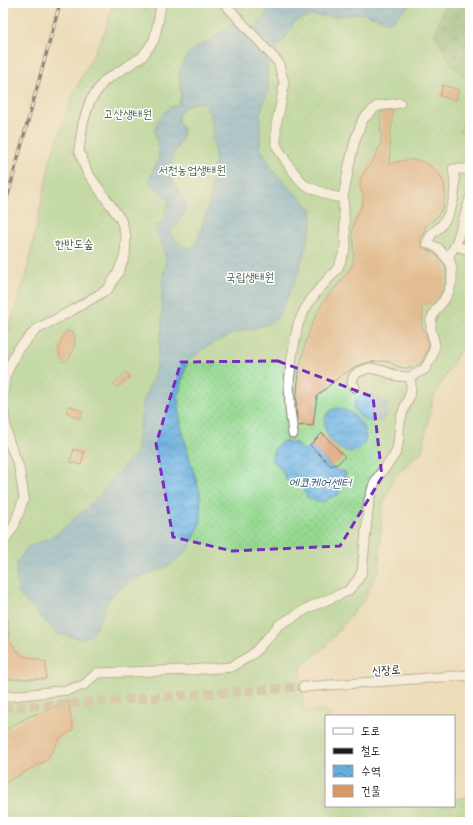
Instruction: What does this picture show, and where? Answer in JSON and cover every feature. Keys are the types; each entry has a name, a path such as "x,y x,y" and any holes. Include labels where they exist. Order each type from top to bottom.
{"street":[{"path":"3,394 5,377 17,350 37,329 108,289 118,273 125,254 126,236 121,220 88,172 79,150 83,123 90,101 104,81 142,56 154,40 160,18 161,3"},
{"path":"224,3 278,62 284,82 276,125 276,145 289,166 304,185 331,196 343,198"},
{"path":"293,434 289,382 298,324 314,295 338,268 346,247 343,198 355,140 363,119 377,106 400,103"},
{"path":"355,387 352,383 353,377 358,372 370,368 397,376 410,377 425,369 432,356 435,344 431,330 431,320 435,311 450,291 452,269 450,262 438,248 427,243 431,235 441,226 450,211 455,194 455,178 453,169 466,169 470,171"},
{"path":"447,259 455,246 470,198"},
{"path":"455,246 470,250"},
{"path":"3,697 68,690 84,685 97,673 231,667 253,654 279,625 310,607 348,591 357,581 362,572 371,491 376,480 392,459 396,451 399,441 401,420 411,394 412,385 410,377"},
{"path":"3,407 8,439 20,467 24,498 14,526 3,542"},
{"name":"신장로","path":"303,687 470,675"}],"highlighted area":[{"path":"278,361 373,397 382,477 340,546 232,551 173,537 156,444 181,362"}],"green space":[{"name":"국립생태원","path":"113,3 445,3 435,35 451,63 470,83 470,336 462,347 433,398 422,451 394,477 382,508 379,569 365,598 327,645 301,667 303,711 325,710 331,715 325,715 325,807 455,807 455,799 470,797 470,822 3,822 3,347 26,276 51,157 73,95 105,31"},
{"path":"445,3 470,3 470,83 451,63 435,35"}],"water":[{"path":"272,3 414,3 391,22 363,13 332,17 314,15 295,21 281,44 267,59 268,91 260,113 260,148 275,173 311,209 312,225 297,276 278,317 266,325 237,332 206,347 187,362 178,397 181,426 200,492 201,521 189,549 169,566 131,580 109,598 98,624 91,635 80,639 57,633 19,594 16,573 17,562 27,548 57,534 94,501 136,452 143,402 156,369 162,327 162,284 166,259 156,230 157,225 163,220 169,201 154,187 149,180 159,158 155,131 157,122 165,112 173,106 178,105 181,97 179,72 188,53 218,35 233,23 256,28","holes":["202,102 211,115 215,159 210,201 197,243 191,248 181,247 170,232 172,228 177,225 185,212 186,202 175,186 171,177 173,155 182,138 183,130 178,122 178,117 182,109 185,107"]},
{"path":"367,394 378,398 387,404 387,412 381,420 375,422 366,420 361,418 356,411 354,407 356,399 361,395"},
{"path":"338,408 353,414 364,428 366,436 364,444 357,450 349,452 341,449 328,436 325,427 325,419 329,412"},
{"name":"에코케어센터","path":"283,441 295,443 304,450 310,445 331,466 337,470 346,472 344,483 338,495 323,502 317,502 310,499 306,495 302,483 299,481 292,482 285,480 282,471 272,460 274,449"}],"building":[{"path":"443,85 459,90 456,101 440,96"},
{"path":"394,110 390,137 389,164 406,160 418,160 429,165 438,173 444,183 445,195 443,207 437,217 426,226 420,238 422,247 434,253 445,265 446,270 446,279 439,297 432,303 422,306 423,319 421,326 425,331 429,345 422,362 411,368 404,368 396,366 390,362 381,361 368,362 356,366 338,378 317,396 313,426 298,426 296,409 297,391 299,371 305,344 313,321 323,302 348,272 353,263 354,250 352,231 354,221 364,198 360,187 361,178 374,159 381,143 380,112"},
{"path":"468,115 470,115 470,135 463,133"},
{"path":"470,223 470,244 463,242"},
{"path":"68,331 74,333 75,344 71,355 66,362 60,357 59,347 63,336"},
{"path":"126,372 130,377 117,388 113,384"},
{"path":"69,405 83,412 79,419 66,412"},
{"name":"에코케어센터","path":"322,433 345,457 337,464 331,466 310,445"},
{"path":"74,449 84,452 81,465 70,462"},
{"path":"3,617 7,617 9,638 16,650 21,655 46,662 46,679 3,679"},
{"path":"68,700 73,730 59,739 47,760 3,784 3,731 30,716 50,709"}],"tunnel":[{"path":"3,708 303,687"}],"railway":[{"path":"3,213 60,3"}],"park label":[{"name":"고산생태원","path":"128,113"},
{"name":"서천농업생태원","path":"192,169"},
{"name":"한반도숲","path":"74,243"}]}
